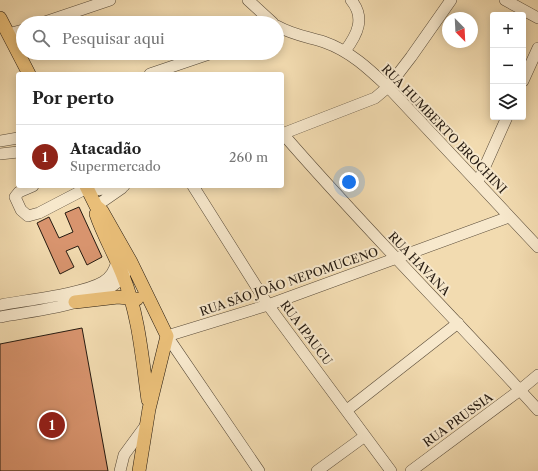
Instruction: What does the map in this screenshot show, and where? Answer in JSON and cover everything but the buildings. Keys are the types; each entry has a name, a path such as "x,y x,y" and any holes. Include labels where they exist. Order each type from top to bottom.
{"main road":[{"path":"0,18 16,49"},
{"path":"22,60 28,72"},
{"path":"87,188 96,206 102,211 131,262 167,336 149,410 139,471"},
{"path":"96,206 96,214 134,299 152,323 167,336"},
{"path":"75,302 112,298 134,299"},
{"path":"134,299 149,410"}],"street":[{"path":"63,16 110,0"},
{"path":"248,0 265,16"},
{"path":"345,51 352,41 359,23 356,6 351,0"},
{"path":"284,133 375,98 388,87 451,0"},
{"path":"505,0 538,18"},
{"name":"RUA HUMBERTO BROCHINI","path":"284,30 291,34 324,42 345,51 366,66 388,87 538,247"},
{"path":"8,34 16,32"},
{"path":"526,74 538,48"},
{"path":"156,72 191,60"},
{"path":"478,182 506,120"},
{"name":"RUA HAVANA","path":"284,136 332,191 458,323 538,410"},
{"path":"0,141 16,138"},
{"path":"0,154 16,152"},
{"path":"29,188 16,195 21,210 28,216 87,188"},
{"path":"96,206 121,188"},
{"name":"RUA IPAUCU","path":"194,188 268,305 391,471"},
{"name":"RUA SÃO JOÃO NEPOMUCENO","path":"167,336 268,305 509,217"},
{"path":"0,305 66,293 98,284 113,273 117,262"},
{"path":"0,317 75,302 100,294 124,276 131,262"},
{"path":"23,300 28,312"},
{"path":"347,410 458,323"},
{"path":"167,336 259,471"},
{"name":"RUA PRUSSIA","path":"411,471 538,375"},
{"path":"120,471 124,455 146,425"},
{"path":"317,471 365,436"}],"place":[{"name":"Atacadão","path":"52,425"}]}
